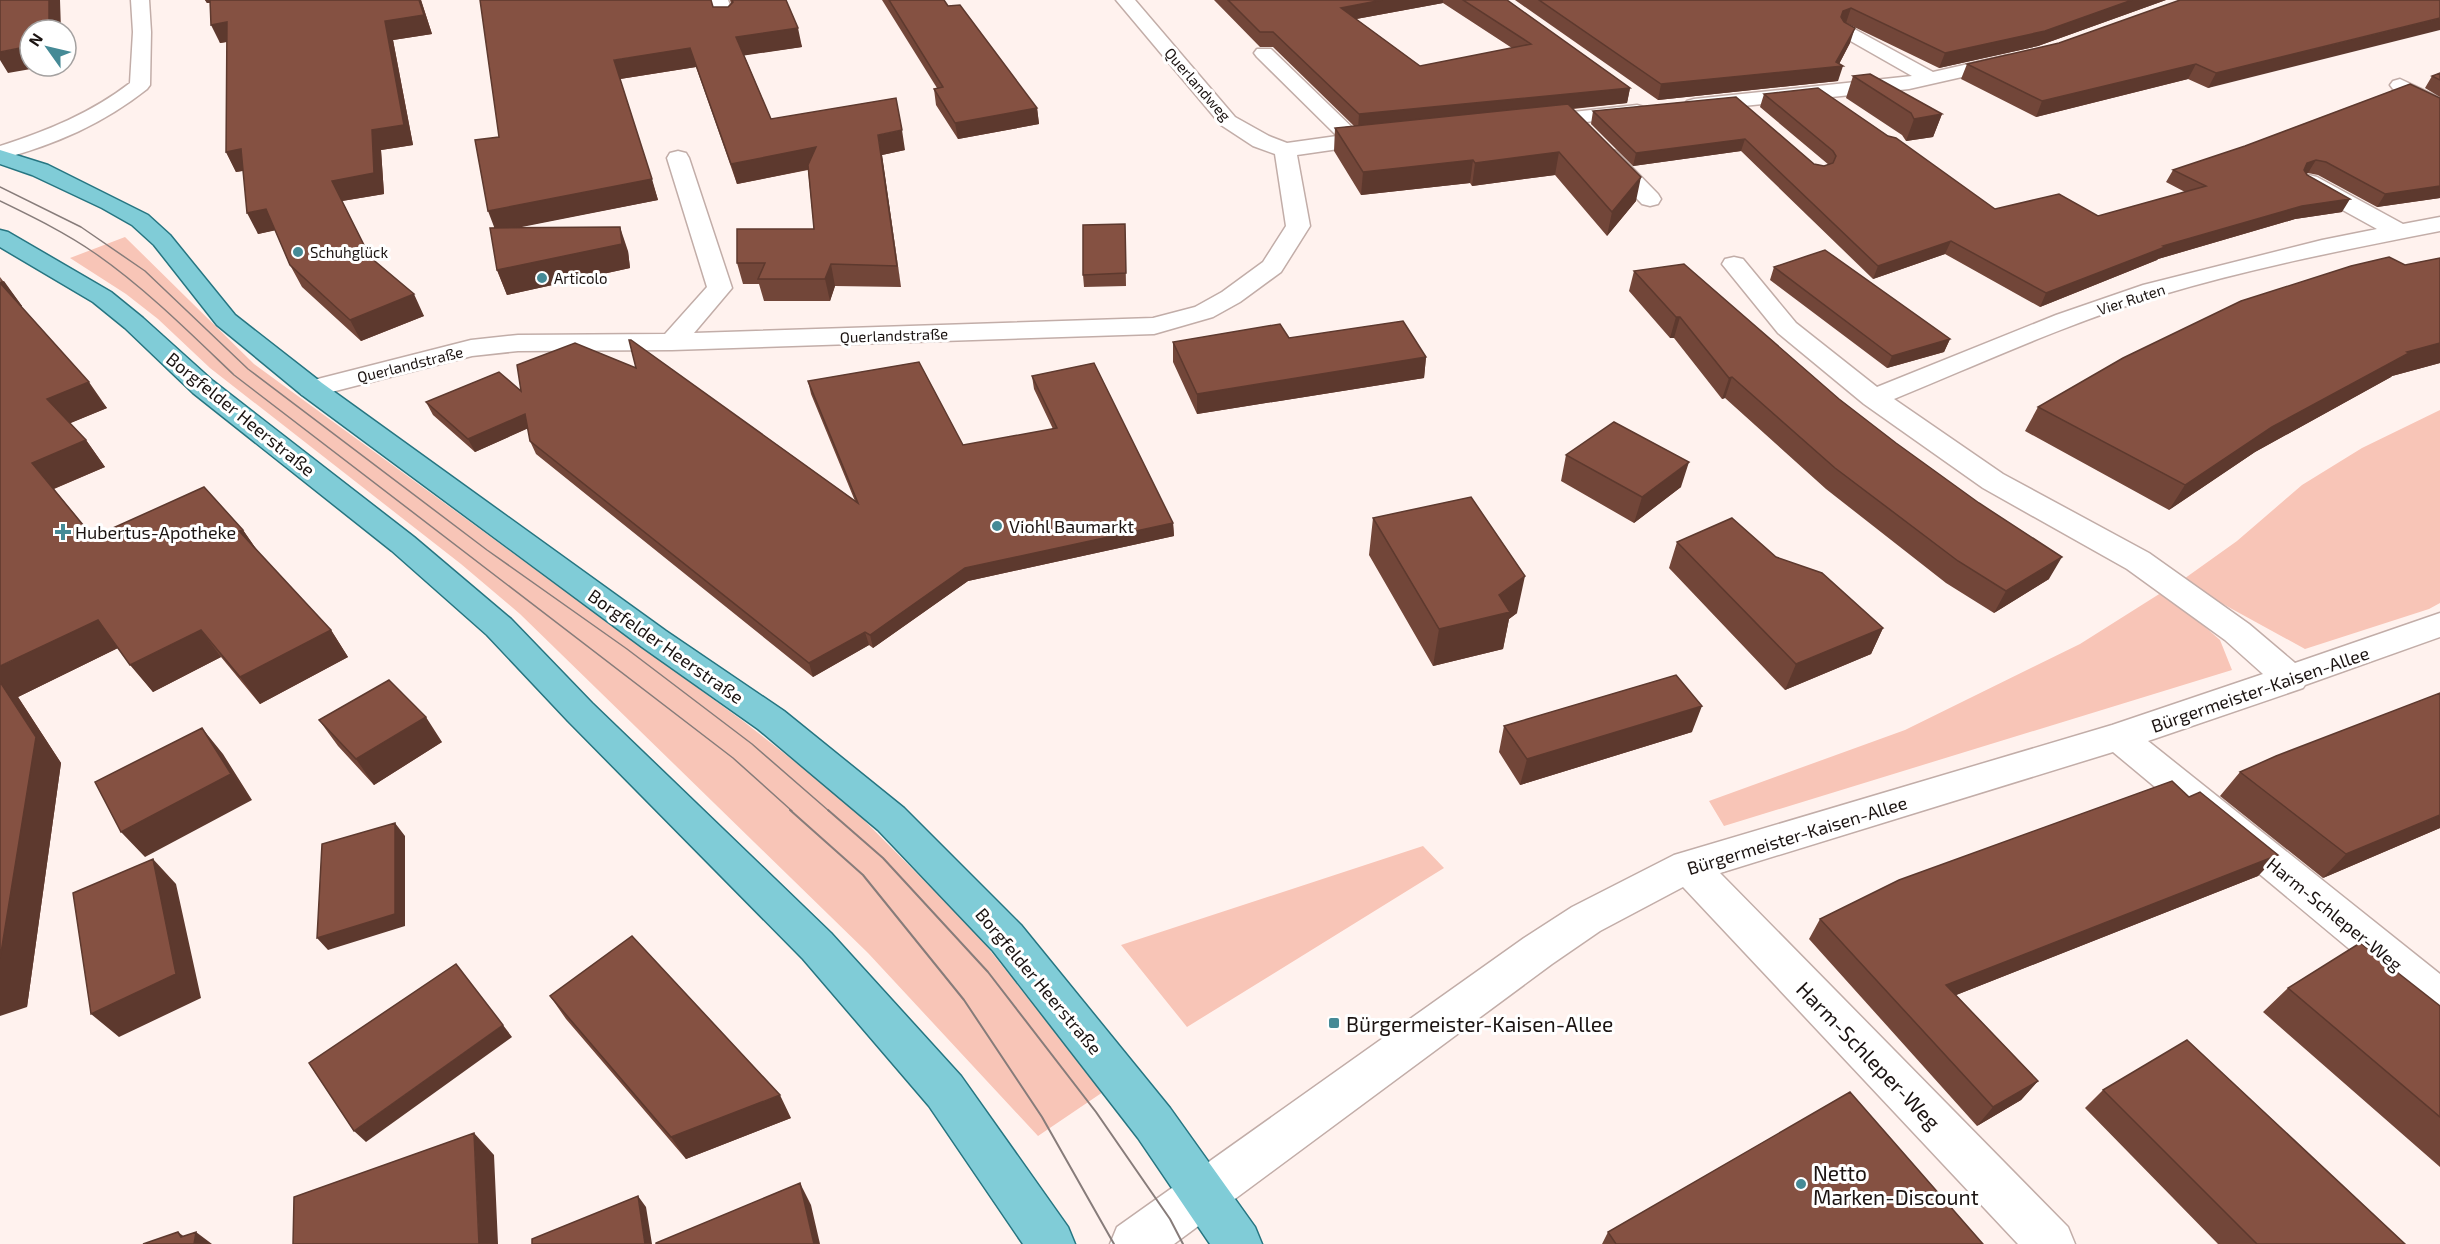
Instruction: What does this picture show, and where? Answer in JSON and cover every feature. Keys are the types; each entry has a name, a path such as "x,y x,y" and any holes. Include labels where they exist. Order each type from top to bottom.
{"main road":[{"name":"Borgfelder Heerstraße","path":"0,155 40,170 140,220 162,240 226,320 312,389 654,639 771,720 891,819 1007,938 1154,1123 1205,1193 1238,1244"},
{"name":"Borgfelder Heerstraße","path":"0,237 102,297 134,323 202,387 403,544 499,627 580,712 817,946 945,1091 1052,1244"}],"street":[{"name":"Borgfelder Heerstraße","path":"0,155 87,121 121,101 140,85 142,59 140,0"},
{"path":"719,0 726,19"},
{"name":"Querlandweg","path":"1125,0 1228,121 1261,141 1285,150"},
{"path":"1846,31 1929,78"},
{"path":"1264,53 1352,140"},
{"path":"1674,107 1909,83 2022,58"},
{"path":"120,75 142,59"},
{"path":"2400,86 2440,106"},
{"path":"1819,92 1847,111"},
{"path":"1512,124 1653,109 1634,95"},
{"path":"1737,100 1755,116"},
{"path":"1571,118 1650,199"},
{"path":"0,134 26,123"},
{"path":"1285,150 1397,135"},
{"name":"Querlandstraße","path":"312,389 471,348 518,344 672,342 1154,326 1204,312 1231,297 1272,267 1298,226 1285,150"},
{"path":"672,342 720,288 678,158"},
{"path":"2309,182 2398,231"},
{"name":"Vier Ruten","path":"1874,398 2065,320 2152,290 2322,247 2440,224"},
{"path":"1734,264 1787,328 1874,398 1993,481 2138,561 2237,632 2291,679"},
{"name":"Bürgermeister-Kaisen-Allee","path":"1134,1244 1586,918 1688,866 2119,737 2440,626"},
{"name":"Harm-Schleper-Weg","path":"2119,737 2440,999"},
{"name":"Harm-Schleper-Weg","path":"1688,866 2051,1244"}],"shaded area":[{"path":"125,237 254,364 743,721 846,802 976,933 1103,1092 1038,1136 868,953 520,614 461,564 210,368 158,319 126,294 70,258"},
{"path":"2440,410 2440,603 2429,609 2305,649 2181,581 2237,541 2302,485 2362,448"},
{"path":"2164,591 2220,640 2232,670 1724,826 1709,801 1905,730 2080,644"},
{"path":"1423,846 1444,868 1187,1027 1121,945"}],"building":[{"path":"0,0 49,0 49,18 18,18 18,48 0,52"},
{"path":"210,0 419,0 424,15 385,21 404,125 372,130 374,173 332,181 370,257 414,294 350,320 290,265 266,209 247,213 241,149 226,152 227,22 211,25"},
{"path":"480,0 711,0 713,7 728,7 733,2 732,0 786,0 798,28 736,37 771,119 896,98 902,130 878,135 897,266 831,264 825,279 758,279 765,263 737,263 737,229 814,229 808,165 816,147 731,164 690,48 614,60 652,179 488,211 475,140 499,137"},
{"path":"889,0 944,0 948,6 960,5 1037,108 955,123 934,89 943,87"},
{"path":"1228,0 1382,0 1341,8 1420,66 1531,44 1463,0 1507,0 1630,88 1359,114 1273,32 1260,32"},
{"path":"1539,0 2132,0 2045,31 1945,53 1851,8 1843,11 1841,17 1844,22 1855,28 1836,62 1843,66 1661,84"},
{"path":"2180,0 2440,0 2440,18 2216,73 2196,64 2042,101 1967,64 2059,43"},
{"path":"2440,73 2440,80 2432,76"},
{"path":"1870,74 1942,114 1914,119 1911,113 1853,76"},
{"path":"2410,84 2440,98 2440,186 2385,194 2326,162 2316,160 2307,163 2304,170 2307,175 2350,199 2302,206 2163,246 2165,247 2046,293 1951,241 1878,266 1745,139 1636,153 1593,111 1736,97 1814,164 1824,166 1833,163 1836,156 1833,151 1764,94 1818,88 1888,136 1896,138 1995,209 2059,194 2098,216 2206,186 2173,170 2245,146"},
{"path":"1568,104 1641,177 1612,212 1559,152 1475,163 1473,160 1363,172 1335,128"},
{"path":"1125,224 1126,273 1083,275 1083,225"},
{"path":"620,227 622,244 497,270 490,228"},
{"path":"1825,250 1950,339 1892,356 1774,267"},
{"path":"2389,257 2405,265 2440,258 2440,343 2407,352 2409,353 2272,427 2185,485 2038,407 2123,358 2241,301 2351,266"},
{"path":"1684,264 1839,399 1979,503 2062,557 2006,591 1958,561 1835,468 1732,377 1729,378 1680,317 1676,317 1634,271"},
{"path":"0,283 89,382 47,399 86,440 32,463 93,537 204,487 243,530 239,531 331,630 240,677 201,630 130,665 98,620 0,666"},
{"path":"1403,321 1426,357 1197,394 1173,342 1280,324 1289,338"},
{"path":"629,340 858,503 808,381 919,362 963,445 1057,428 1032,376 1094,363 1173,523 965,568 870,635 865,632 809,663 530,441 525,414 468,439 426,402 499,372 521,391 517,365 575,343 636,368"},
{"path":"1614,422 1689,462 1642,497 1566,455"},
{"path":"1471,497 1525,576 1499,595 1510,612 1439,629 1373,518"},
{"path":"1732,518 1776,557 1822,573 1883,628 1796,664 1677,542"},
{"path":"1676,675 1702,706 1527,759 1504,726"},
{"path":"389,680 426,717 356,759 319,720"},
{"path":"0,682 36,737 0,959"},
{"path":"2440,693 2440,815 2346,854 2240,772 2276,756"},
{"path":"202,728 231,774 121,832 95,782"},
{"path":"2172,781 2189,797 2200,792 2278,855 1946,985 2038,1081 1993,1107 1820,919 1899,880"},
{"path":"395,823 395,914 317,938 322,844"},
{"path":"153,859 176,974 91,1014 73,893"},
{"path":"632,936 780,1095 671,1137 550,996"},
{"path":"2360,943 2440,1006 2440,1117 2288,988"},
{"path":"456,964 503,1025 354,1131 309,1063"},
{"path":"2187,1040 2405,1244 2257,1244 2103,1090"},
{"name":"Netto Marken-Discount","path":"1850,1092 1983,1244 1616,1244 1608,1232"},
{"path":"474,1133 479,1244 293,1244 294,1197"},
{"path":"800,1183 814,1244 656,1244 656,1243"},
{"path":"638,1196 645,1244 532,1244 532,1239"},
{"path":"178,1232 181,1237 196,1232 194,1244 143,1244"}],"tram line":[{"path":"0,187 81,227 145,271 248,369 487,550 627,649 752,744 829,811"},
{"path":"0,201 85,246 114,268 167,312 234,375 733,758 792,811"},
{"path":"790,810 863,875 964,1000 1042,1117 1114,1244"},
{"path":"828,810 883,858 988,972 1096,1112 1170,1219 1183,1244"}],"place":[{"name":"Schuhglück","path":"298,252"},
{"name":"Articolo","path":"542,278"},
{"name":"Viohl Baumarkt","path":"997,526"},
{"name":"Hubertus-Apotheke","path":"63,532"},
{"name":"Bürgermeister-Kaisen-Allee","path":"1334,1023"},
{"name":"Netto Marken-Discount","path":"1801,1184"}]}
